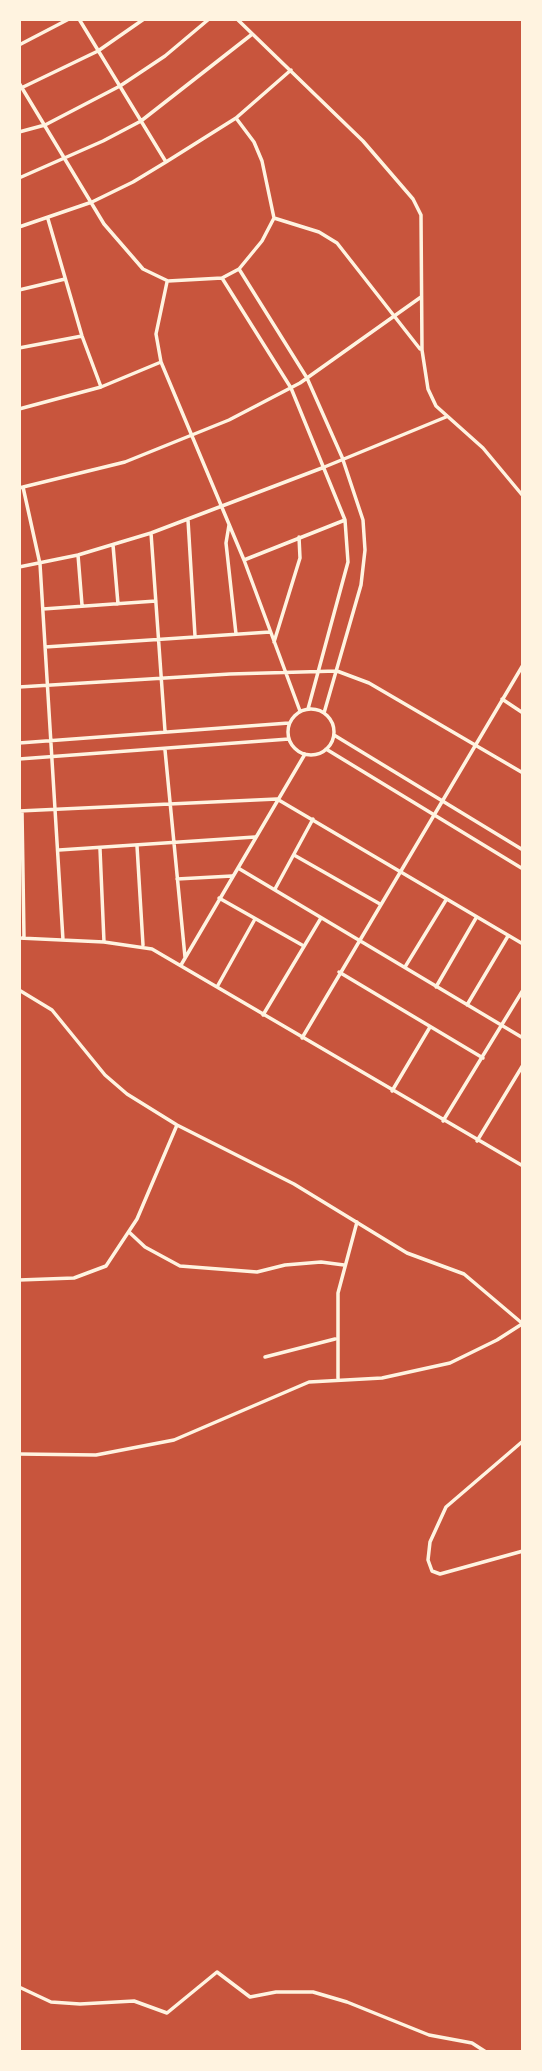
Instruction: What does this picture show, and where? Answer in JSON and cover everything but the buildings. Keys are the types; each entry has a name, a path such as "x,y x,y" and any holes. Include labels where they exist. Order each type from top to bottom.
{"street":[{"path":"19,45 69,19"},
{"path":"79,19 166,162"},
{"path":"145,19 98,51 20,86 104,224 143,269 168,281 222,278 239,269 262,242 274,218 262,161 254,142 236,118"},
{"path":"19,132 45,125 120,86 165,56 209,19"},
{"path":"237,19 363,141 413,199 421,215 422,350 428,388 436,405 483,448 523,496"},
{"path":"19,178 141,121 251,34"},
{"path":"19,227 92,202 133,182 236,118 291,70"},
{"path":"274,218 319,232 337,243 422,350"},
{"path":"48,219 82,336 101,387"},
{"path":"239,269 307,378 342,457 363,520 365,550 362,584 324,713"},
{"path":"222,278 291,388 345,520 348,562 309,709"},
{"path":"19,290 65,279"},
{"path":"168,281 156,334 161,362 244,560 300,711"},
{"path":"63,940 40,564 21,488 125,462 193,436 291,388 421,297"},
{"path":"19,348 82,336"},
{"path":"19,409 101,387 161,362"},
{"path":"19,567 78,555 151,533 322,468 342,457 446,416"},
{"path":"188,519 195,636"},
{"path":"244,560 345,520"},
{"path":"229,525 226,542 236,634"},
{"path":"151,533 165,731"},
{"path":"274,642 300,558 299,537"},
{"path":"113,545 118,604"},
{"path":"78,555 82,605"},
{"path":"43,609 156,601"},
{"path":"45,647 271,632"},
{"path":"302,1038 358,939 523,665"},
{"path":"19,687 337,671 369,683 523,772"},
{"path":"502,699 523,713"},
{"path":"334,735 326,749 316,755 305,754 297,750 289,739 289,723 300,711 309,709 324,713 330,719 334,735 440,802 523,850"},
{"path":"19,743 289,723"},
{"path":"19,759 289,739"},
{"path":"326,749 523,869"},
{"path":"165,750 185,958"},
{"path":"181,965 305,754"},
{"path":"523,944 277,799 21,810 22,938 143,946 181,965 523,1166"},
{"path":"275,889 313,819"},
{"path":"59,850 255,837"},
{"path":"137,846 143,946"},
{"path":"100,849 104,942"},
{"path":"295,855 380,904"},
{"path":"238,868 523,1038"},
{"path":"177,879 232,876"},
{"path":"219,898 303,946"},
{"path":"405,968 446,900"},
{"path":"263,1015 321,918"},
{"path":"436,987 476,918"},
{"path":"218,987 256,919"},
{"path":"467,1005 508,936"},
{"path":"340,972 483,1058"},
{"path":"19,990 52,1010 115,1085 177,1125 294,1184 417,1258 464,1273 523,1324 450,1363 382,1378 338,1378 296,1385 214,1426 174,1440 96,1455 19,1454"},
{"path":"443,1121 523,990"},
{"path":"392,1091 430,1027"},
{"path":"477,1141 523,1065"},
{"path":"516,1077 523,1081"},
{"path":"19,1280 65,1279 99,1271 113,1259 129,1232 177,1125"},
{"path":"338,1378 335,1339 338,1293 357,1222"},
{"path":"129,1232 145,1247 180,1266 257,1272 285,1265 321,1262 344,1265"},
{"path":"265,1357 335,1339"},
{"path":"523,1441 446,1507 430,1542 428,1560 432,1571 440,1574 523,1551"},
{"path":"19,1987 51,2001 80,2004 134,2001 167,2013 217,1972 250,1997 286,1991 324,1995 429,2035 472,2043 486,2052"}]}
